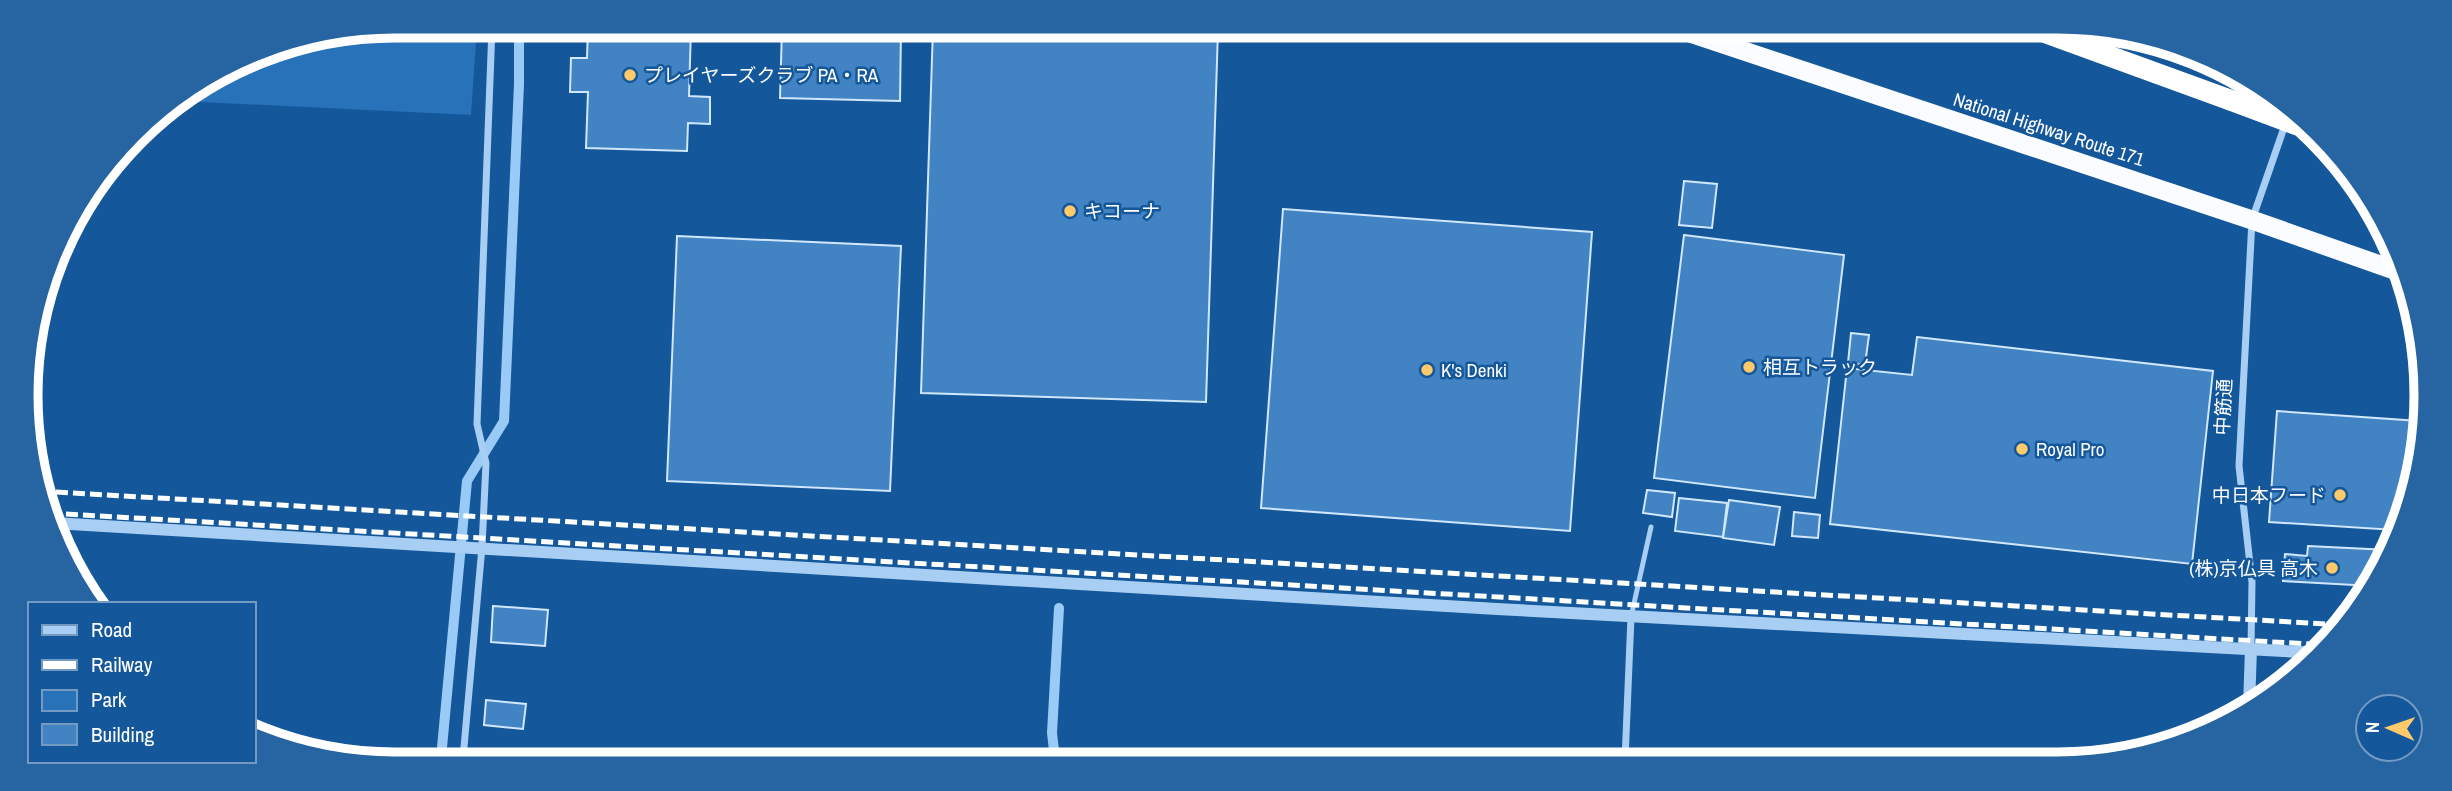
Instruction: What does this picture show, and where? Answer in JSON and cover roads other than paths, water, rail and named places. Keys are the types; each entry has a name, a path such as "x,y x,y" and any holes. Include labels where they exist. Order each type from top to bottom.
{"highway":[{"name":"National Highway Route 171","path":"1705,38 2390,268"},
{"path":"2060,38 2283,119"}],"street":[{"path":"464,752 482,547 486,463 477,424 492,38"},
{"name":"中筋通","path":"2249,696 2252,582 2239,466 2252,220 2286,122"},
{"path":"63,524 1631,617 2305,652"},
{"path":"1625,752 1631,617"}],"lane":[{"path":"1631,617 1651,527"}],"waterway":[{"path":"442,752 467,481 504,421 519,38"},
{"path":"1054,752 1052,733 1059,608"}],"railway":[{"path":"52,492 2331,624"},
{"path":"58,514 2313,644"}],"place":[{"name":"プレイヤーズクラブ PA・RA","path":"630,75"},
{"name":"キコーナ","path":"1070,211"},
{"name":"相互トラック","path":"1749,367"},
{"name":"K's Denki","path":"1427,370"},
{"name":"Royal Pro","path":"2022,449"},
{"name":"中日本フード","path":"2340,495"},
{"name":"(株)京仏具 高木","path":"2332,568"}]}
